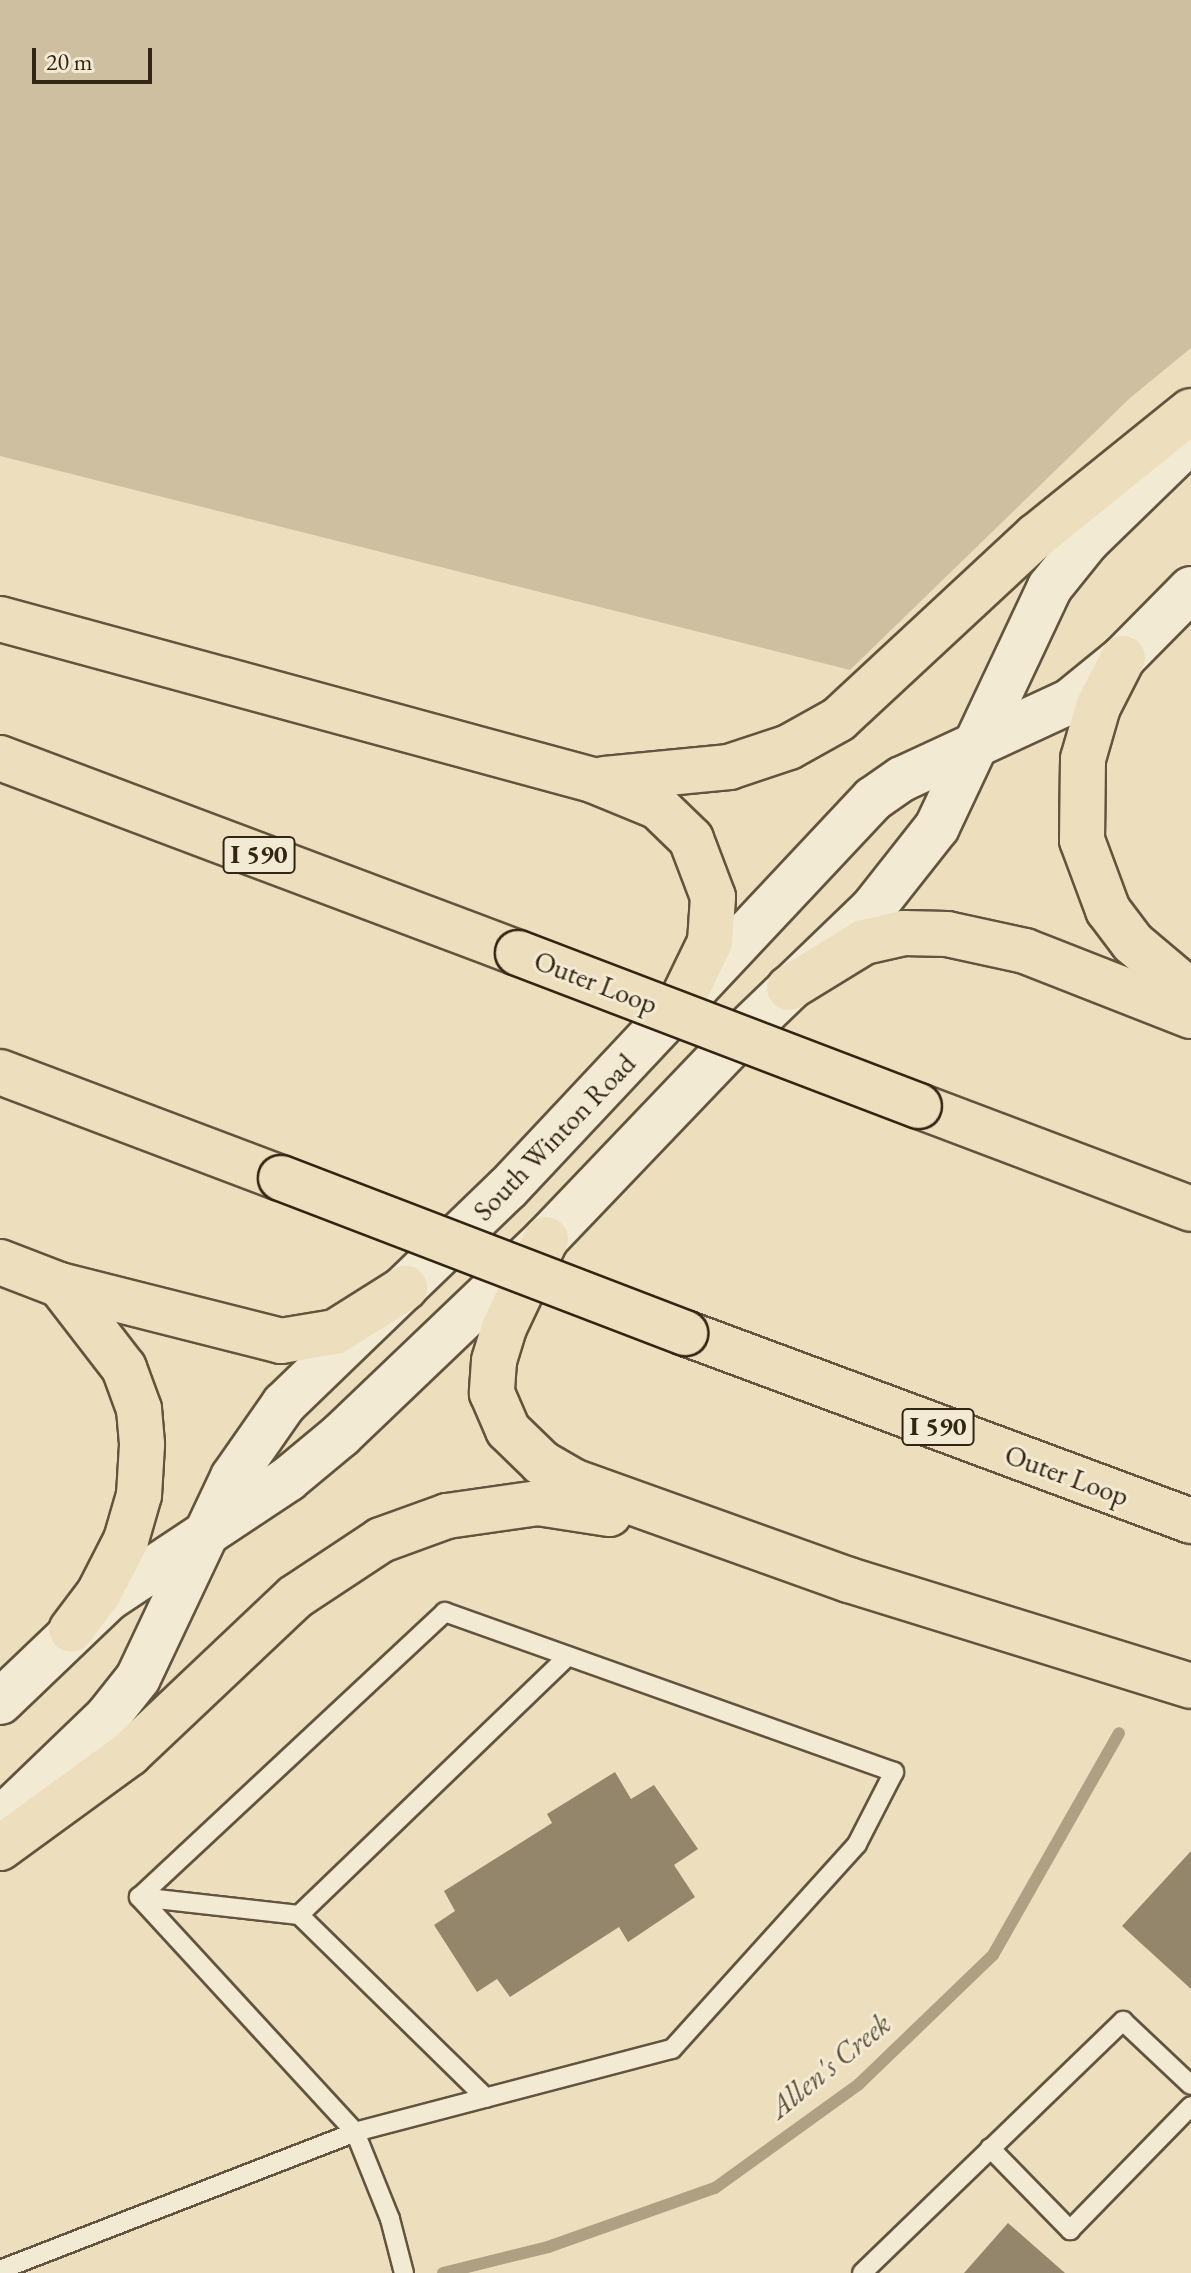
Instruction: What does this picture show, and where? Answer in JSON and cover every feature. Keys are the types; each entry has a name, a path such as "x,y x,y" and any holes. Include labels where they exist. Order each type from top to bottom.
{"highway":[{"path":"592,780 729,767 789,747 824,728 870,695 1036,536 1191,411"},
{"path":"0,619 592,780 664,811 691,839 706,867 713,897 713,928 700,969 682,1000"},
{"path":"1123,658 1098,707 1083,759 1082,840 1108,910 1133,943 1191,992"},
{"name":"Outer Loop","path":"0,758 1191,1209"},
{"path":"789,988 864,942 904,933 947,934 1025,951 1191,1016"},
{"name":"Outer Loop","path":"0,1072 685,1333 1191,1521"},
{"path":"546,1239 523,1281 494,1361 492,1393 501,1418 517,1442 557,1473 928,1607 1191,1686"},
{"path":"0,1262 60,1285 281,1341 335,1332 405,1288"},
{"path":"60,1285 124,1368 139,1409 143,1450 139,1495 126,1540 99,1593 71,1630"},
{"path":"0,1848 129,1754 295,1597 381,1540 447,1516 538,1503 714,1530"}],"main road":[{"name":"South Winton Road","path":"0,1702 71,1630 329,1446 546,1239 789,988 903,877 937,827 1050,587 1087,541 1191,440"},
{"name":"South Winton Road","path":"0,1820 131,1688 207,1533 265,1425 507,1189 873,799 902,779 974,749 1069,702 1123,658 1191,589"}],"lane":[{"path":"0,2270 355,2132 672,2049 857,1844 894,1772 445,1612 139,1897"},
{"path":"299,1915 568,1656"},
{"path":"139,1897 299,1915 486,2098"},
{"path":"139,1897 355,2132 390,2219 404,2273"},
{"path":"862,2273 1123,2021 1191,2085"},
{"path":"990,2148 1070,2230 1191,2106"}],"shaded area":[{"path":"0,0 1191,0 1191,348 1130,398 850,670 0,456"}],"building":[{"path":"615,1772 631,1799 654,1785 698,1849 674,1865 695,1897 628,1942 619,1927 510,1997 497,1979 477,1992 434,1925 455,1911 444,1891 552,1823 547,1814"},
{"path":"1191,1851 1191,1989 1122,1926"},
{"path":"1008,2223 1065,2273 964,2273"}],"waterway":[{"name":"Allen's Creek","path":"443,2273 548,2247 715,2188 859,2084 993,1955 1119,1733"}]}
